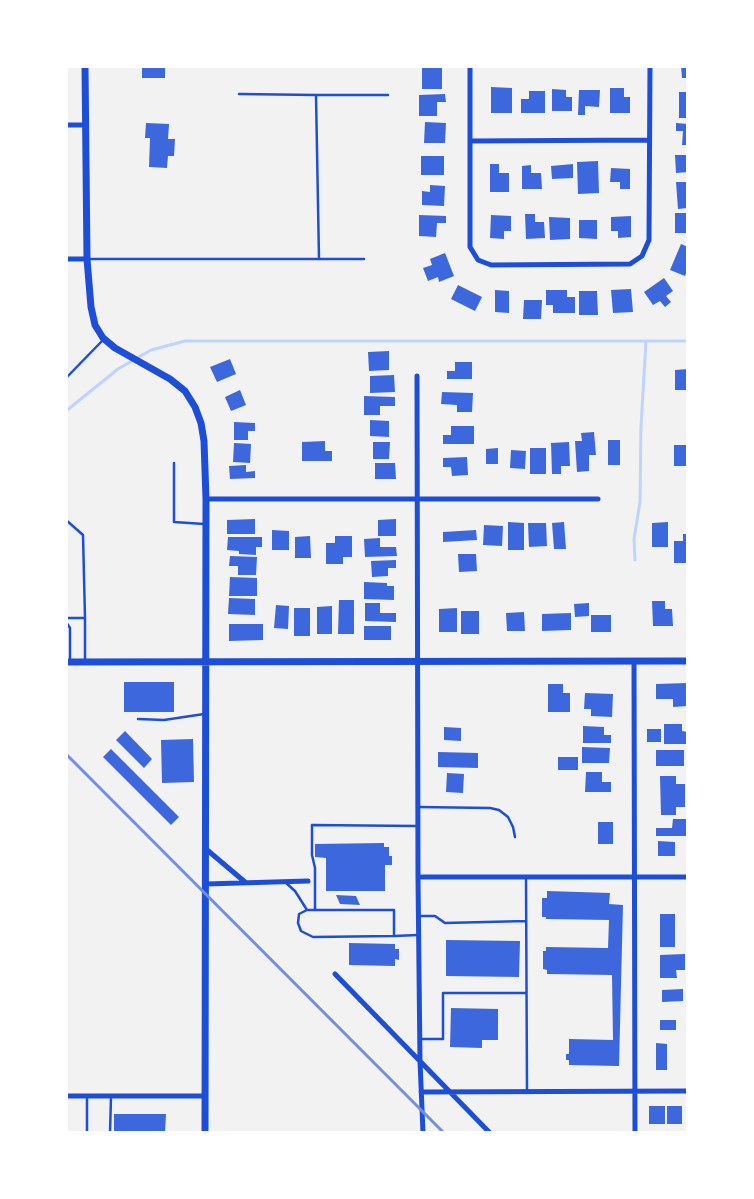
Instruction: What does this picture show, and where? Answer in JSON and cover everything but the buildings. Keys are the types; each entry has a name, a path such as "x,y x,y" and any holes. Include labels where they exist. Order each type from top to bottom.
{"street":[{"path":"85,66 87,259 91,308 95,326 104,339 124,354 170,378 185,391 195,407 201,422 204,441 206,499 205,1133"},
{"path":"470,66 470,247 478,260 491,265 630,264 642,256 649,240 650,66"},
{"path":"66,125 85,125"},
{"path":"470,141 649,140"},
{"path":"66,259 87,259"},
{"path":"417,376 418,877 420,1061 423,1133"},
{"path":"206,499 598,499"},
{"path":"68,662 688,661"},
{"path":"634,662 635,1133"},
{"path":"206,849 246,882"},
{"path":"418,877 688,877"},
{"path":"206,884 308,881"},
{"path":"335,974 490,1133"},
{"path":"421,1092 688,1091"},
{"path":"66,1096 205,1096"}],"lane":[{"path":"239,94 388,95"},
{"path":"316,95 319,258"},
{"path":"87,259 364,259"},
{"path":"66,378 104,339"},
{"path":"66,371 73,370"},
{"path":"174,463 174,522 206,524"},
{"path":"66,520 83,535 85,662"},
{"path":"68,662 70,628 66,620 85,618"},
{"path":"138,719 164,720 206,714"},
{"path":"418,808 490,808 499,810 508,817 515,837"},
{"path":"315,910 316,868 312,855 312,825 418,826"},
{"path":"526,877 527,1092"},
{"path":"284,882 295,891 307,910"},
{"path":"394,936 394,910 307,910 299,914 298,922 302,931 313,937 419,936"},
{"path":"419,916 435,916 445,922 526,922"},
{"path":"420,1039 444,1038 444,992 526,992"},
{"path":"87,1133 90,1096"},
{"path":"110,1133 111,1096"}],"waterway":[{"path":"66,411 118,369 151,350 185,341 688,341"},
{"path":"635,560 634,539 640,502 641,426 646,341"}],"railway":[{"path":"66,754 444,1133"}]}
